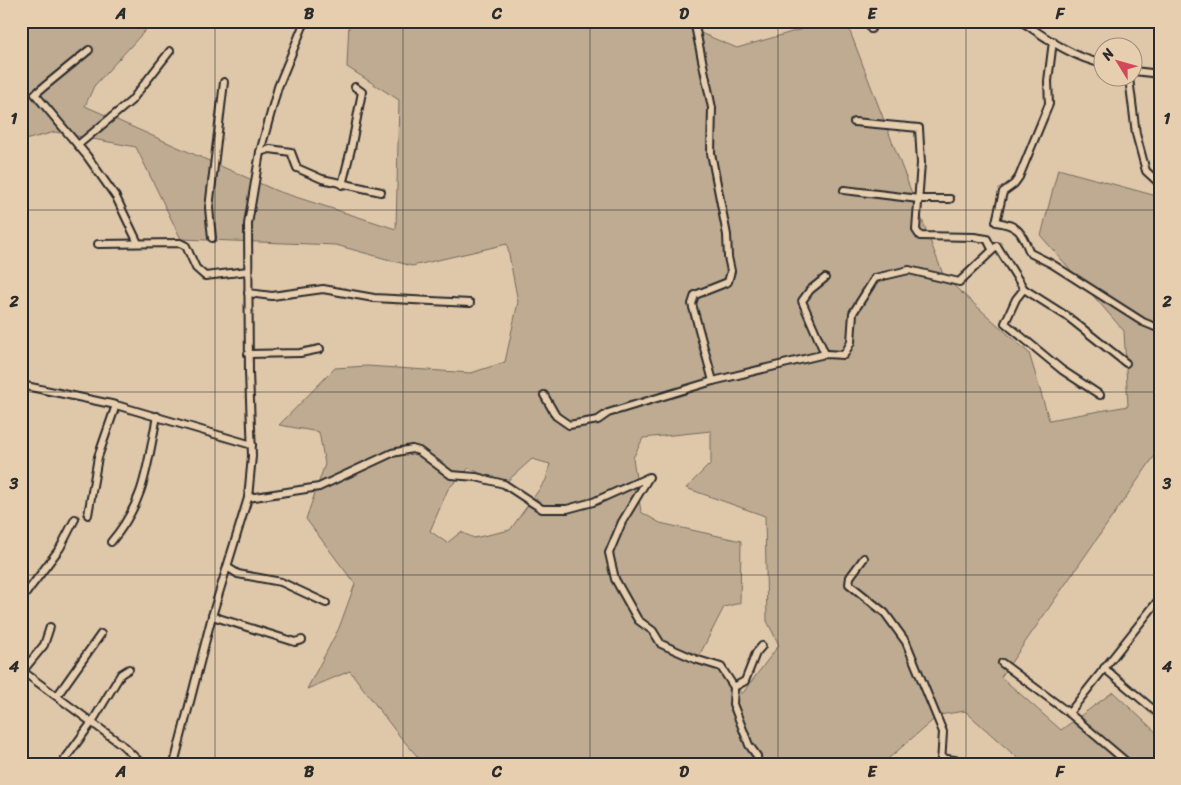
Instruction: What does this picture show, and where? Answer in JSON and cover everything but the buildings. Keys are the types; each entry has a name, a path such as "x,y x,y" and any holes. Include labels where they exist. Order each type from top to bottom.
{"street":[{"path":"174,764 212,616 248,498 252,445 248,354 248,224 260,152 278,88 305,21"},
{"path":"694,21 712,108 711,153 727,235 731,271 728,282 695,295 692,304 713,381"},
{"path":"871,29 875,21"},
{"path":"1021,21 1053,41 1094,62"},
{"path":"1053,41 1048,81 1049,104 1019,177 1014,184 1003,192 996,222 1010,224 1022,234 1030,253 1052,264 1143,322 1160,329"},
{"path":"88,50 35,94 78,145 116,197 138,243"},
{"path":"78,145 130,101 170,51"},
{"path":"1144,72 1160,74"},
{"path":"212,238 209,208 224,82"},
{"path":"342,185 362,92 355,88"},
{"path":"1130,88 1136,134 1146,171 1160,184"},
{"path":"854,122 919,128 921,163 916,230 920,236 974,236 987,239 992,249"},
{"path":"260,152 270,149 291,152 297,168 322,180 381,192"},
{"path":"844,190 919,199 950,199"},
{"path":"98,244 180,243 186,246 196,268 205,276 248,271"},
{"path":"544,395 556,416 569,426 598,420 608,413 713,381 825,354 844,356 851,342 853,312 875,278 909,270 959,282 997,246 1024,289 1068,317 1126,363"},
{"path":"825,278 810,290 802,301 825,354"},
{"path":"248,293 272,296 324,289 374,298 470,303"},
{"path":"1024,289 1016,299 1005,323 1062,370 1100,395"},
{"path":"248,354 300,354 320,349"},
{"path":"21,385 116,405 252,445"},
{"path":"88,515 98,458 116,405"},
{"path":"111,542 126,523 137,503 157,416"},
{"path":"248,498 319,487 392,453 412,449 419,451 451,475 476,477 504,484 542,509 567,509 593,502 649,477 622,522 610,553 615,579 638,620 653,630 661,644 694,659 721,667 734,687 733,704 758,764"},
{"path":"21,600 60,548 75,519"},
{"path":"864,558 850,577 849,584 885,613 906,642 943,732 941,761 980,764"},
{"path":"227,567 238,574 281,582 326,604"},
{"path":"1069,713 1160,598"},
{"path":"212,616 295,642 302,640"},
{"path":"50,627 44,645 22,671 122,744 139,763"},
{"path":"57,696 94,648 101,634"},
{"path":"734,687 745,681 756,653 762,646"},
{"path":"1002,663 1069,713 1129,764"},
{"path":"1104,668 1160,715"},
{"path":"63,762 92,722 121,674 129,669"}],"shaded area":[{"path":"21,21 154,21 94,86 85,106 277,191 396,229 399,100 347,67 349,21 690,21 691,29 737,48 830,21 846,21 944,277 1029,353 1049,420 1128,406 1124,331 1041,236 1058,169 1160,197 1160,448 1001,677 1061,730 1113,692 1160,736 1160,764 1024,764 965,711 939,715 882,764 424,764 397,733 350,671 307,689 339,628 355,584 306,519 325,464 319,432 279,425 335,368 367,366 471,373 505,362 518,302 507,244 412,266 336,245 181,239 136,147 55,132 21,141","holes":["711,431 711,463 686,488 765,516 767,621 779,645 742,694 721,667 699,656 724,607 740,603 741,541 660,523 641,512 633,458 643,438","532,459 550,464 546,480 510,530 474,538 461,532 447,543 430,531 448,489 469,468 504,484"]}]}
